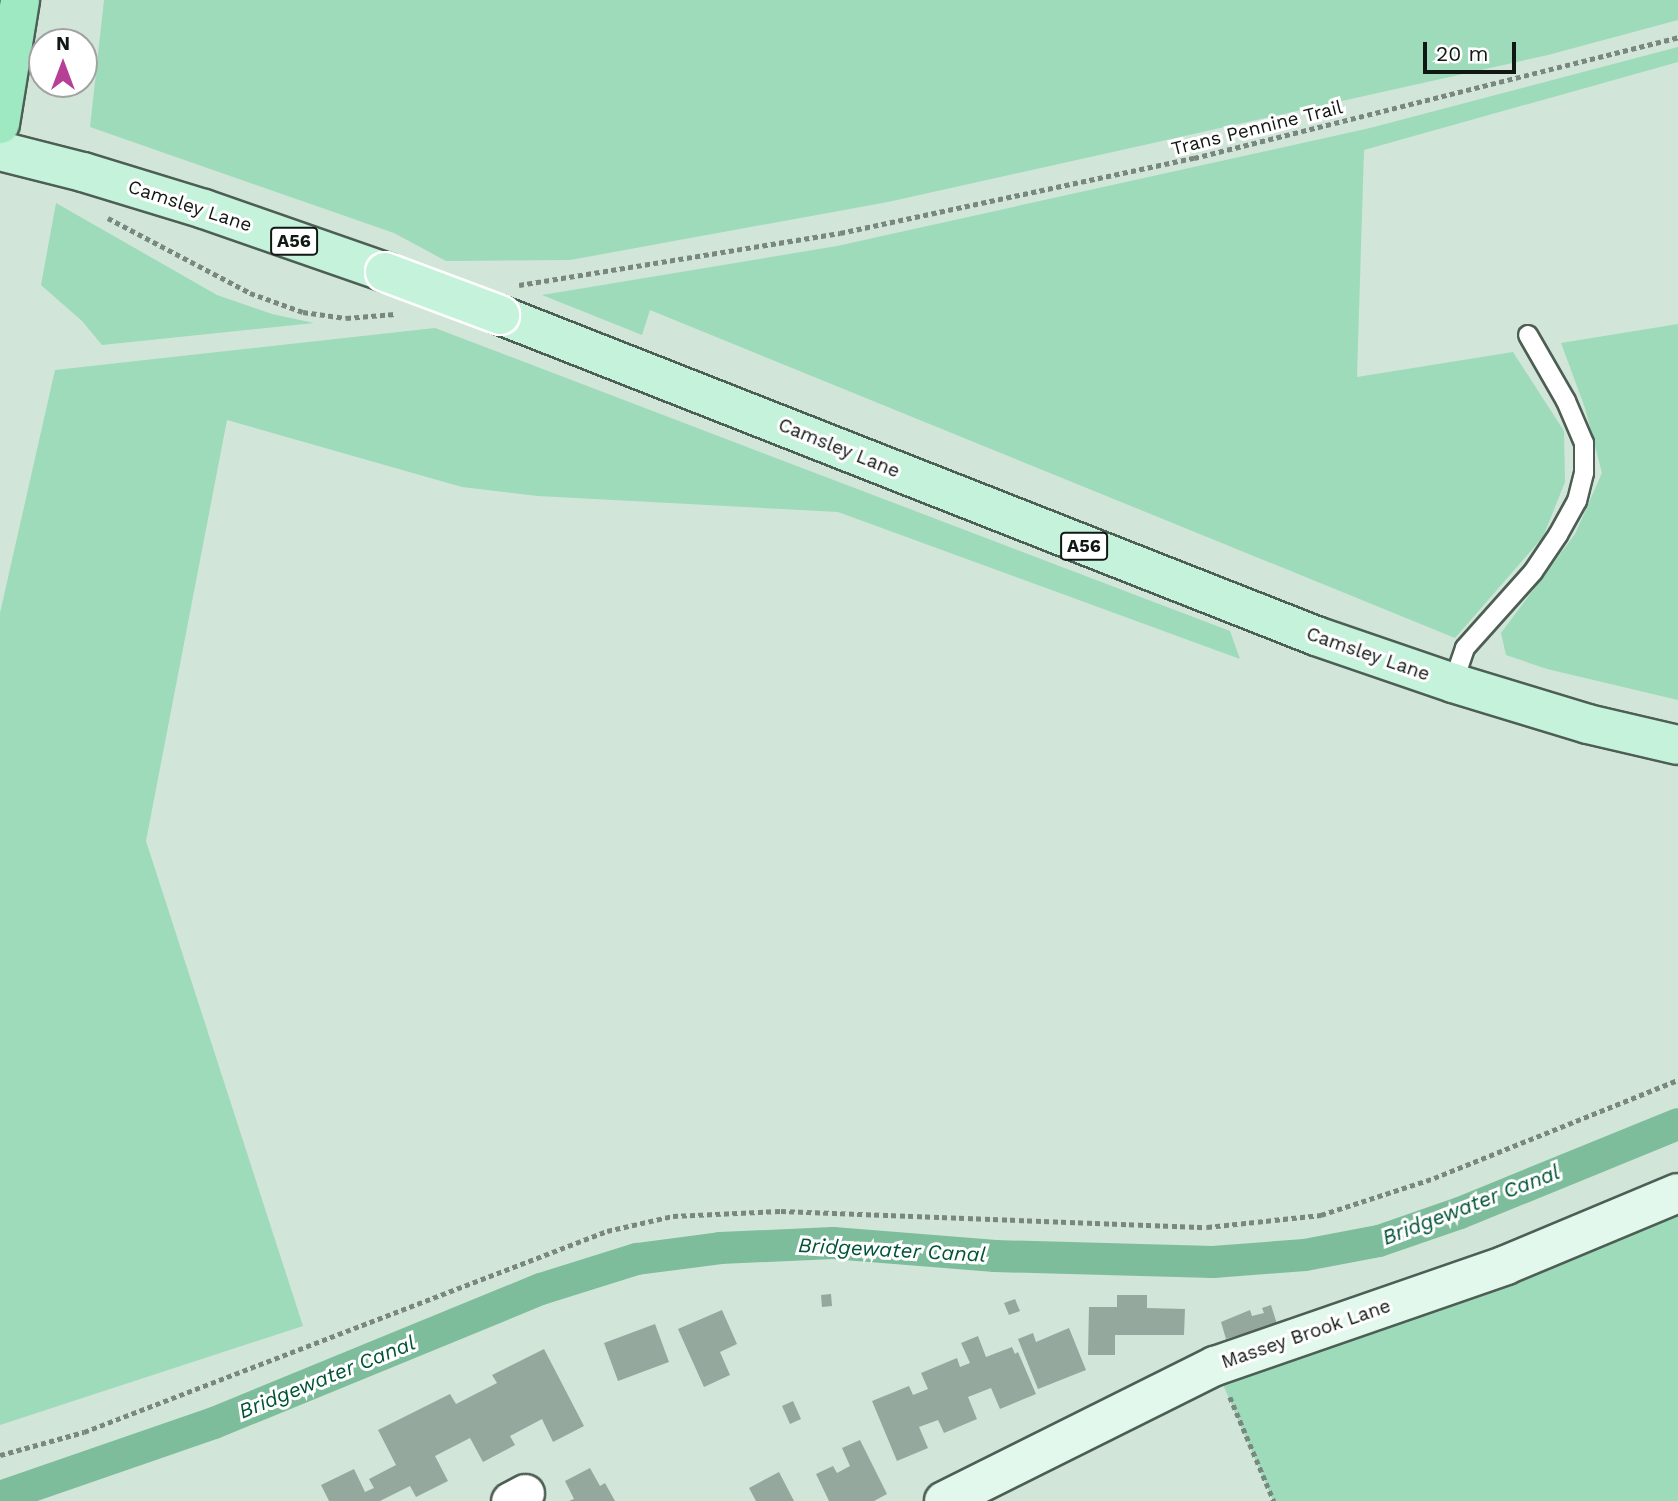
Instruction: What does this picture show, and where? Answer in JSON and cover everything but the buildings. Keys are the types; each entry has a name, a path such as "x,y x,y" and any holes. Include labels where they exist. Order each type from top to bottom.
{"highway":[{"path":"0,124 20,0"}],"main road":[{"name":"Camsley Lane","path":"0,151 83,172 204,209 385,272 500,315 1221,601 1453,683 1588,724 1678,745"}],"street":[{"name":"Massey Brook Lane","path":"944,1501 1214,1366 1506,1265 1678,1193"}],"lane":[{"path":"1453,683 1465,648 1534,572 1558,535 1577,501 1584,473 1584,443 1566,401 1528,335"}],"path":[{"name":"Trans Pennine Trail","path":"840,233 1194,158 1678,37"},
{"path":"0,1455 84,1432 607,1231 673,1216 781,1211 1207,1227 1321,1215 1434,1178 1678,1080"},
{"path":"1226,1389 1273,1501"}],"green space":[{"path":"104,0 1678,0 1678,20 1548,55 888,202 570,260 446,261 394,233 90,127 93,98 98,98 98,54"},
{"path":"1678,47 1678,62 1364,150 1357,377 1513,352 1564,431 1565,482 1543,537 1455,638 650,310 642,335 542,295 837,246 1370,128"},
{"path":"56,203 217,295 272,314 314,323 102,345 82,321 41,285"},
{"path":"1678,324 1678,700 1547,669 1506,655 1501,633 1575,534 1602,473 1585,408 1561,343"},
{"path":"435,328 1230,631 1240,659 838,512 538,496 462,487 227,420 146,841 303,1326 0,1425 0,613 55,370"},
{"path":"1678,1199 1678,1501 1273,1501 1215,1366"}],"waterway":[{"name":"Bridgewater Canal","path":"0,1497 214,1423 541,1289 637,1259 720,1248 833,1243 995,1256 1213,1262 1305,1255 1379,1241 1460,1213 1678,1124"}]}
